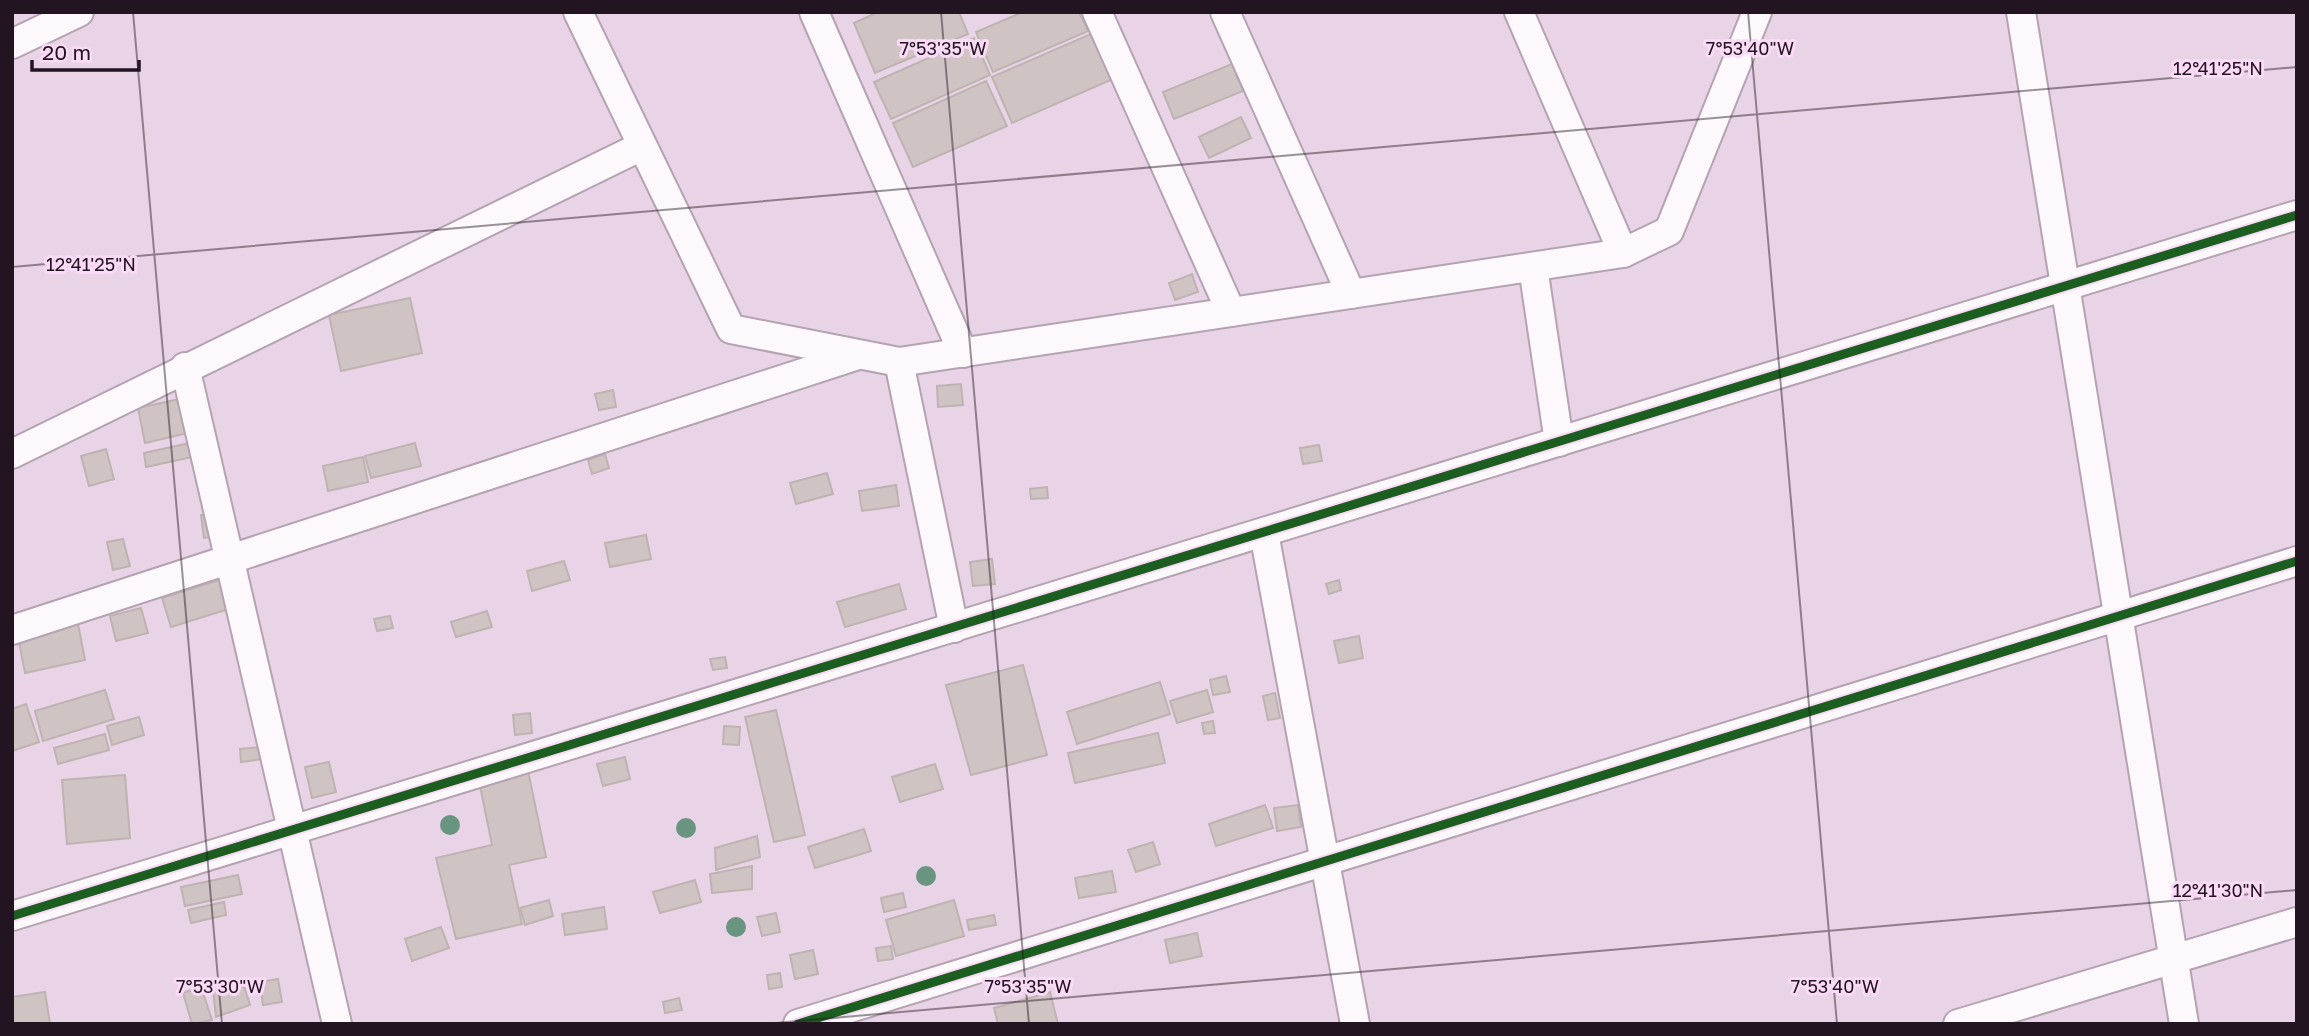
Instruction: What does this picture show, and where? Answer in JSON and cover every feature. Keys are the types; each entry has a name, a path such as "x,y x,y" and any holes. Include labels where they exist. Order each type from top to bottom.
{"street":[{"path":"12,44 79,12"},
{"path":"578,12 731,329 899,362 1623,253 1669,231 1757,12"},
{"path":"814,12 963,353"},
{"path":"1097,12 1231,312"},
{"path":"1224,12 1351,294"},
{"path":"1519,12 1623,253"},
{"path":"2021,12 2184,1024"},
{"path":"12,454 185,367 642,146"},
{"path":"12,916 2297,215"},
{"path":"1533,267 1559,442"},
{"path":"12,629 859,355"},
{"path":"899,362 954,628"},
{"path":"185,367 337,1024"},
{"path":"1264,533 1355,1024"},
{"path":"798,1024 2297,561"},
{"path":"1958,1024 2297,922"}],"building":[{"path":"878,12 959,12 968,34 875,73 854,23"},
{"path":"1023,12 1079,12 1088,31 993,72 976,32"},
{"path":"1093,33 1113,79 1012,123 992,77"},
{"path":"974,38 990,75 891,119 874,82"},
{"path":"1232,64 1243,91 1174,119 1163,92"},
{"path":"986,81 1007,126 913,167 893,123"},
{"path":"1241,117 1251,138 1209,158 1199,137"},
{"path":"1192,274 1198,292 1175,300 1169,283"},
{"path":"410,298 422,353 341,371 329,315"},
{"path":"961,384 963,405 938,407 937,386"},
{"path":"613,390 616,407 599,410 595,394"},
{"path":"184,398 192,432 145,443 138,408"},
{"path":"194,442 197,456 146,467 144,453"},
{"path":"415,443 421,466 371,478 365,456"},
{"path":"1319,445 1322,461 1303,464 1300,448"},
{"path":"106,449 114,479 89,486 81,456"},
{"path":"605,454 609,468 592,474 588,460"},
{"path":"363,457 368,482 328,491 323,466"},
{"path":"827,473 833,494 796,504 790,483"},
{"path":"896,485 899,506 862,511 859,491"},
{"path":"1047,487 1048,498 1031,499 1030,489"},
{"path":"216,513 219,536 204,538 201,515"},
{"path":"646,535 651,559 610,567 605,543"},
{"path":"123,539 130,566 113,570 107,542"},
{"path":"992,559 995,584 973,586 970,562"},
{"path":"564,561 570,580 532,591 527,571"},
{"path":"229,577 238,606 171,627 162,598"},
{"path":"1339,580 1341,590 1329,594 1326,584"},
{"path":"899,584 906,609 845,627 837,602"},
{"path":"141,608 148,633 116,641 110,616"},
{"path":"487,611 492,627 456,637 451,622"},
{"path":"390,616 393,628 377,631 374,619"},
{"path":"78,624 85,660 25,673 18,637"},
{"path":"1359,636 1363,658 1339,663 1334,641"},
{"path":"725,657 727,668 713,670 710,659"},
{"path":"1023,665 1047,755 971,775 946,685"},
{"path":"1226,676 1230,692 1213,695 1210,680"},
{"path":"1160,682 1170,714 1077,744 1067,712"},
{"path":"105,690 114,719 43,741 35,711"},
{"path":"1207,690 1213,712 1177,723 1170,701"},
{"path":"1275,693 1280,718 1268,720 1263,696"},
{"path":"26,704 39,742 12,751 12,709"},
{"path":"776,710 805,835 774,842 745,717"},
{"path":"530,713 532,733 515,735 513,715"},
{"path":"139,717 144,735 112,745 107,726"},
{"path":"1213,721 1215,733 1204,734 1202,723"},
{"path":"724,726 740,727 739,745 723,744"},
{"path":"1158,733 1165,763 1075,783 1068,753"},
{"path":"105,734 109,750 58,764 54,748"},
{"path":"261,747 263,759 241,762 240,749"},
{"path":"625,757 630,779 603,786 597,764"},
{"path":"329,762 336,792 312,798 305,767"},
{"path":"935,764 943,789 900,802 892,777"},
{"path":"527,766 546,857 509,865 522,924 456,939 436,858 492,845 478,776"},
{"path":"125,775 130,838 67,844 62,780"},
{"path":"1265,805 1273,828 1216,846 1209,824"},
{"path":"1298,805 1301,827 1277,831 1274,808"},
{"path":"864,829 871,851 815,868 808,847"},
{"path":"757,836 760,857 716,870 715,848"},
{"path":"1153,842 1160,864 1136,872 1128,850"},
{"path":"752,866 752,889 712,893 710,874"},
{"path":"1112,871 1116,892 1079,898 1075,878"},
{"path":"238,875 242,894 185,906 181,887"},
{"path":"695,880 701,902 660,913 653,892"},
{"path":"903,893 906,907 884,912 881,898"},
{"path":"549,900 553,916 525,925 520,908"},
{"path":"954,900 964,936 896,956 886,920"},
{"path":"224,902 226,915 191,923 188,910"},
{"path":"604,907 607,929 565,935 562,914"},
{"path":"776,913 780,932 762,936 757,917"},
{"path":"994,915 996,925 969,930 967,920"},
{"path":"441,927 449,948 412,961 405,939"},
{"path":"1197,933 1202,956 1170,963 1165,940"},
{"path":"891,946 893,959 878,961 876,948"},
{"path":"813,950 818,974 795,979 790,955"},
{"path":"780,973 782,987 769,989 767,975"},
{"path":"278,979 282,1002 263,1005 260,982"},
{"path":"244,986 250,1005 216,1017 213,990"},
{"path":"201,987 212,1020 192,1024 183,993"},
{"path":"45,992 50,1024 12,1024 12,997"},
{"path":"1050,992 1058,1024 998,1024 994,1008"},
{"path":"679,998 682,1010 665,1013 663,1002"}],"cycle path":[{"path":"12,916 2297,215"},
{"path":"798,1024 2297,561"}]}
